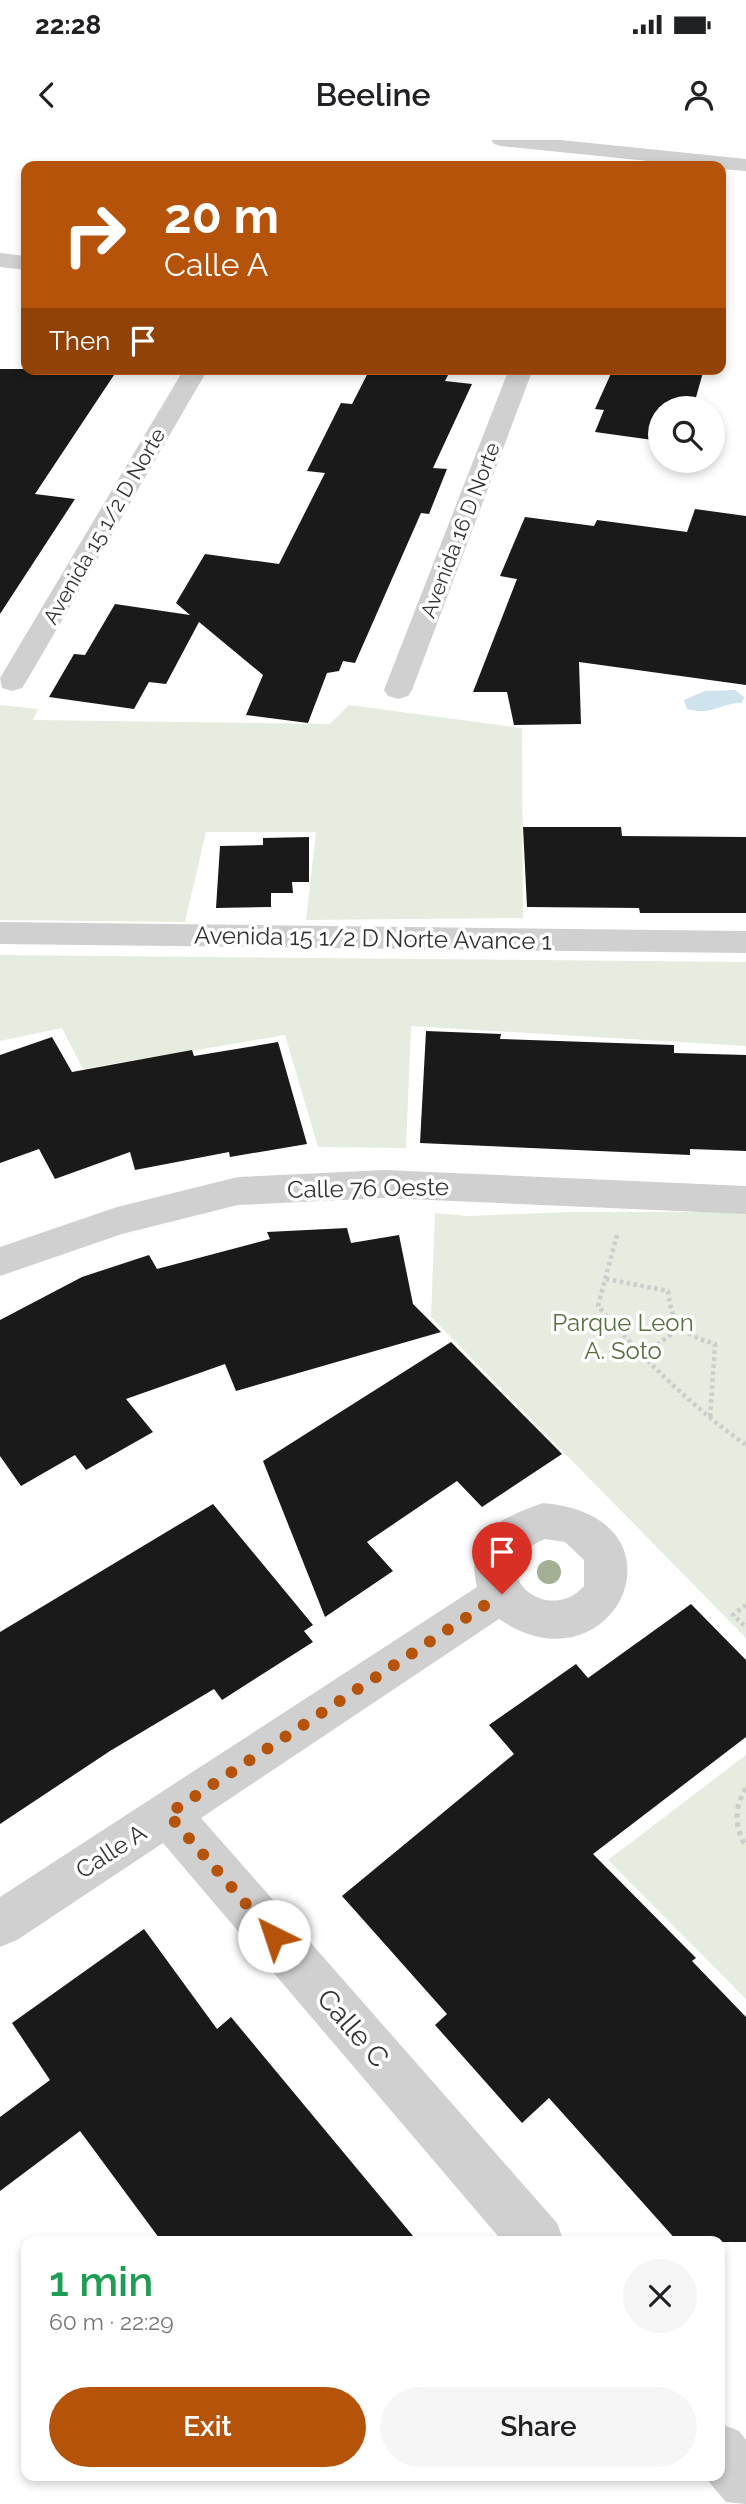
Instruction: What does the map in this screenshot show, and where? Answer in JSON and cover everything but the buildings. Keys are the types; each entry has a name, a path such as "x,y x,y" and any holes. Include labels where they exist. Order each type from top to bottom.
{"street":[{"path":"501,140 700,161"},
{"path":"726,163 746,165"},
{"path":"0,260 21,262"},
{"name":"Avenida 15 1/2 D Norte","path":"12,682 192,375"},
{"name":"Avenida 16 D Norte","path":"398,690 520,375"},
{"name":"Avenida 15 1/2 D Norte Avance 1","path":"0,933 746,942"},
{"name":"Calle 76 Oeste","path":"0,1262 117,1221 238,1191 385,1184 746,1200"},
{"name":"Calle A","path":"0,1924 502,1594"},
{"name":"Calle C","path":"168,1814 533,2236"},
{"path":"725,2458 746,2482"}],"path":[{"path":"619,1224 598,1306 640,1357 710,1421 746,1445"},
{"path":"606,1279 668,1292 670,1314 680,1328 692,1338 715,1344 710,1421"},
{"path":"640,1357 680,1328"},
{"path":"746,1605 733,1615 746,1627"},
{"path":"746,1788 738,1800 734,1818 739,1836 746,1846"}],"green space":[{"path":"0,705 38,709 33,720 330,724 349,705 522,728 523,918 306,920 316,832 206,832 185,922 0,920"},
{"path":"0,955 746,962 746,1046 411,1026 406,1148 318,1147 285,1035 83,1069 62,1028 0,1041"},
{"name":"Parque Leon A. Soto","path":"570,1212 746,1212 746,1638 431,1317 435,1213 467,1216"},
{"path":"746,1755 746,1999 608,1860"}],"water":[{"path":"735,690 744,697 742,703 710,710 687,709 684,700 705,691"}],"route":[{"path":"274,1936 168,1814 502,1594"}]}
